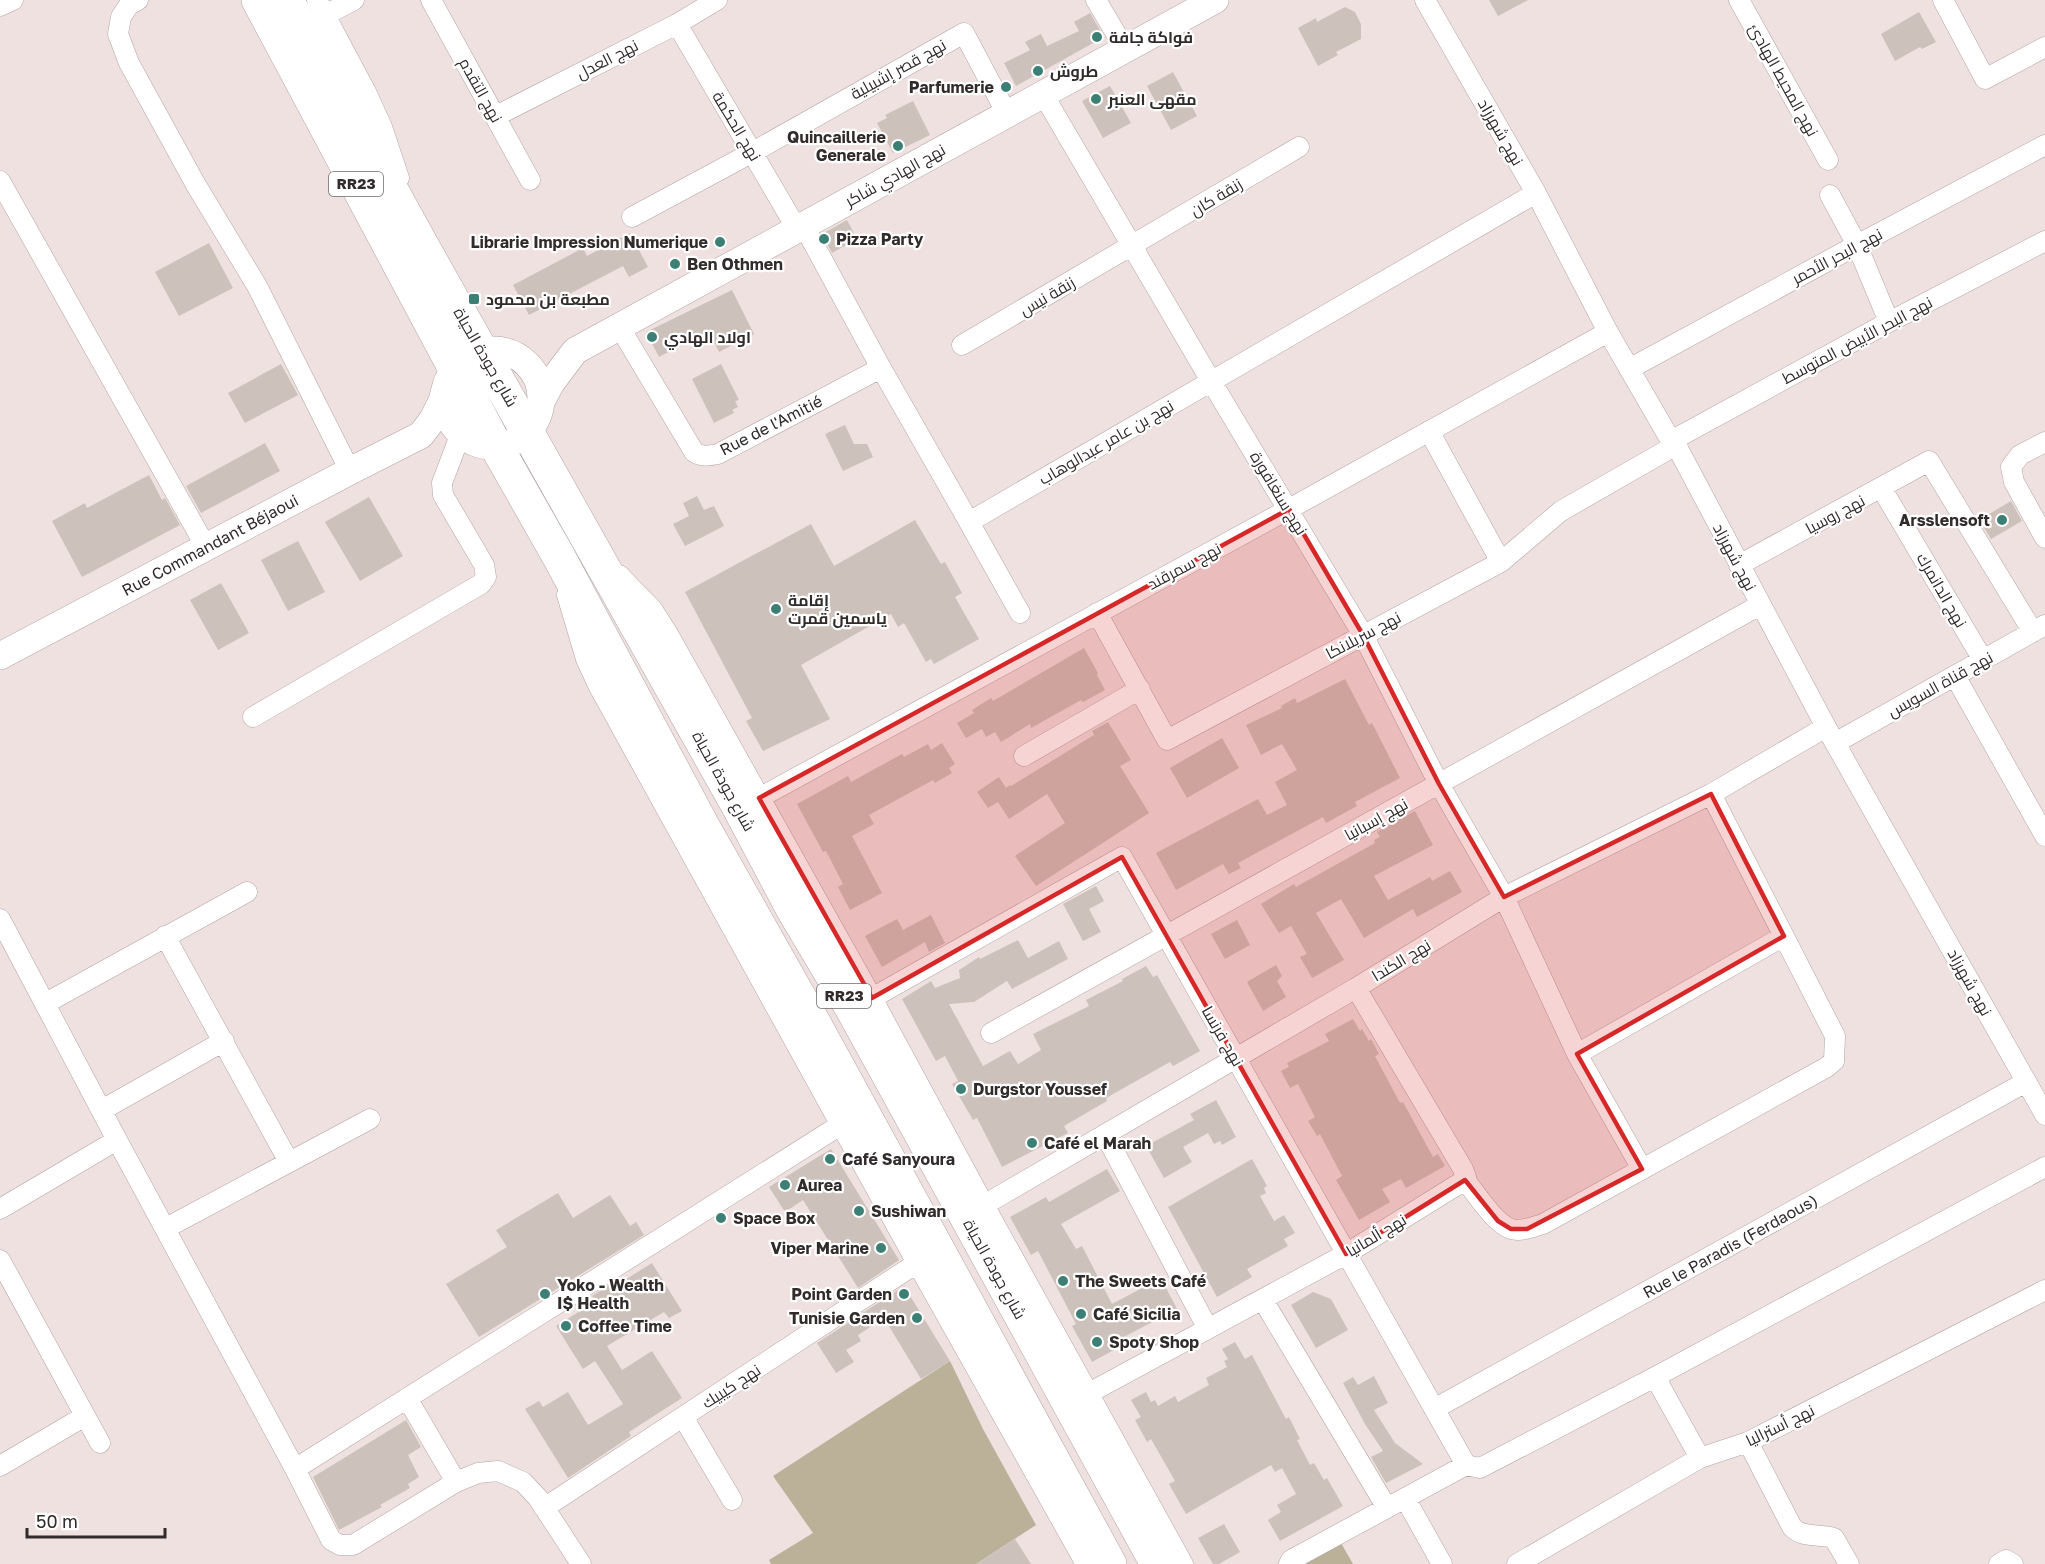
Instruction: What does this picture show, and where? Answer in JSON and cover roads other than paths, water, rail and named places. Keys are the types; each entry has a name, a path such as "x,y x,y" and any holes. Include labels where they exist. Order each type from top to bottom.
{"highway":[{"name":"شارع جودة الحياة","path":"258,0 451,375 478,443 559,557 704,826 1110,1564"},
{"name":"شارع جودة الحياة","path":"287,0 739,808 793,910 863,1030 1157,1564"}],"street":[{"path":"0,6 13,0"},
{"path":"354,0 321,7 382,127 422,245"},
{"name":"نهج التقدم","path":"431,0 530,180"},
{"name":"نهج العدل","path":"495,116 677,24 717,0"},
{"path":"1096,0 1125,49"},
{"name":"نهج الهادي شاكر","path":"575,351 1215,0"},
{"name":"نهج شهرزاد","path":"1425,0 1536,193 1608,332 1673,443 1830,735 2045,1115"},
{"name":"نهج المحيط الهادئ","path":"1739,0 1828,160"},
{"path":"1943,0 1985,79 2045,47"},
{"path":"127,2 118,34 129,63 196,185 257,286 350,471"},
{"name":"نهج الحكمة","path":"677,24 800,227"},
{"name":"نهج قصر إشبيلية","path":"753,152 964,33 1007,114"},
{"name":"نهج سنغافورة","path":"1043,94 1363,635 1439,784 1504,897 1577,1054 1642,1169"},
{"name":"نهج البحر الأحمر","path":"1629,369 1857,244 2045,145"},
{"name":"زنقة كان","path":"1132,246 1299,147"},
{"path":"632,217 753,152"},
{"path":"0,182 206,547"},
{"name":"نهج بن عامر عبدالوهاب","path":"969,522 1536,193"},
{"path":"1830,195 1857,244 1889,322"},
{"path":"800,227 1020,613"},
{"name":"نهج البحر الأبيض المتوسط","path":"1673,443 1889,322 2045,242"},
{"name":"زنقة نيس","path":"962,345 1132,246"},
{"name":"Rue de l'Amitié","path":"619,326 694,452 699,455 718,454 881,368"},
{"name":"نهج سمرقند","path":"759,798 1289,510 1608,332"},
{"path":"498,350 514,354 575,351 551,383 541,402 537,417 528,431 514,441 478,443 421,435 433,419 442,401 451,375 466,357 482,351 498,350"},
{"path":"514,354 526,362 535,374 540,387 541,402"},
{"path":"1429,431 1501,562"},
{"name":"Rue Commandant Béjaoui","path":"0,656 421,435"},
{"path":"2045,442 2020,455 2011,467 2014,482 2045,538"},
{"path":"253,717 481,584 486,577 484,565 443,495 442,483 478,443"},
{"name":"نهج سريلانكا","path":"1097,613 1167,740 1501,562 1561,511 1673,443"},
{"name":"نهج روسيا","path":"1739,565 1882,489 1929,461 2039,629"},
{"name":"نهج الدانمرك","path":"1882,489 1983,660"},
{"path":"595,550 652,609 668,634 872,998 1183,1564"},
{"path":"559,557 568,603 586,659 599,687 1086,1564"},
{"name":"نهج إسبانيا","path":"991,1033 1760,605"},
{"name":"نهج قناة السويس","path":"1830,735 1955,675 2039,629"},
{"path":"1955,675 2045,836"},
{"path":"1024,756 1140,689"},
{"name":"نهج الكندا","path":"984,1205 1356,988 1504,897 1830,735"},
{"path":"1356,988 1463,1169 1465,1180 1498,1221 1511,1229 1527,1229 1543,1224 1827,1067 1834,1061 1835,1036 1711,794"},
{"name":"نهج فرنسا","path":"872,998 1122,857 1466,1465"},
{"path":"46,1003 247,892"},
{"path":"0,919 331,1540 340,1545 353,1545 456,1482 478,1473 498,1471 523,1482 544,1508 581,1564"},
{"path":"165,936 289,1162"},
{"path":"1577,1054 1784,936"},
{"path":"102,1110 224,1041"},
{"name":"Rue le Paradis (Ferdaous)","path":"1434,1409 2026,1082"},
{"path":"165,1228 370,1119"},
{"path":"295,1469 842,1124"},
{"path":"1105,1134 1208,1329"},
{"path":"0,1209 117,1140"},
{"path":"1289,1564 1291,1560 1466,1465 1480,1468 1655,1377 2045,1167"},
{"name":"نهج ألمانيا","path":"1089,1393 1346,1254 1465,1180"},
{"path":"0,1260 100,1443"},
{"name":"نهج كيبيك","path":"544,1508 917,1263"},
{"name":"نهج أستراليا","path":"1517,1564 1700,1458 1748,1442 2045,1290"},
{"path":"1263,1300 1387,1508"},
{"path":"1655,1377 1700,1458"},
{"path":"407,1398 456,1482"},
{"path":"0,1466 85,1416"},
{"path":"683,1416 732,1500"},
{"path":"1748,1442 1796,1532 1834,1538 1849,1564"},
{"path":"1405,1498 1442,1564"},
{"path":"1999,1564 2006,1560 2013,1564"}],"place":[{"name":"فواكة جافة","path":"1097,37"},
{"name":"طروش","path":"1038,71"},
{"name":"Parfumerie","path":"1006,87"},
{"name":"مقهى العنبر","path":"1096,99"},
{"name":"Quincaillerie Generale","path":"898,146"},
{"name":"Pizza Party","path":"824,239"},
{"name":"Librarie Impression Numerique","path":"720,242"},
{"name":"Ben Othmen","path":"675,264"},
{"name":"مطبعة بن محمود","path":"474,299"},
{"name":"اولاد الهادي","path":"652,337"},
{"name":"Arsslensoft","path":"2002,520"},
{"name":"إقامة ياسمين قمرت","path":"776,609"},
{"name":"Durgstor Youssef","path":"961,1089"},
{"name":"Café el Marah","path":"1032,1143"},
{"name":"Café Sanyoura","path":"830,1159"},
{"name":"Aurea","path":"785,1185"},
{"name":"Sushiwan","path":"859,1211"},
{"name":"Space Box","path":"721,1218"},
{"name":"Viper Marine","path":"881,1248"},
{"name":"The Sweets Café","path":"1063,1281"},
{"name":"Yoko - Wealth I$ Health","path":"545,1294"},
{"name":"Point Garden","path":"904,1294"},
{"name":"Café Sicilia","path":"1081,1314"},
{"name":"Tunisie Garden","path":"917,1318"},
{"name":"Coffee Time","path":"566,1326"},
{"name":"Spoty Shop","path":"1097,1342"}]}
